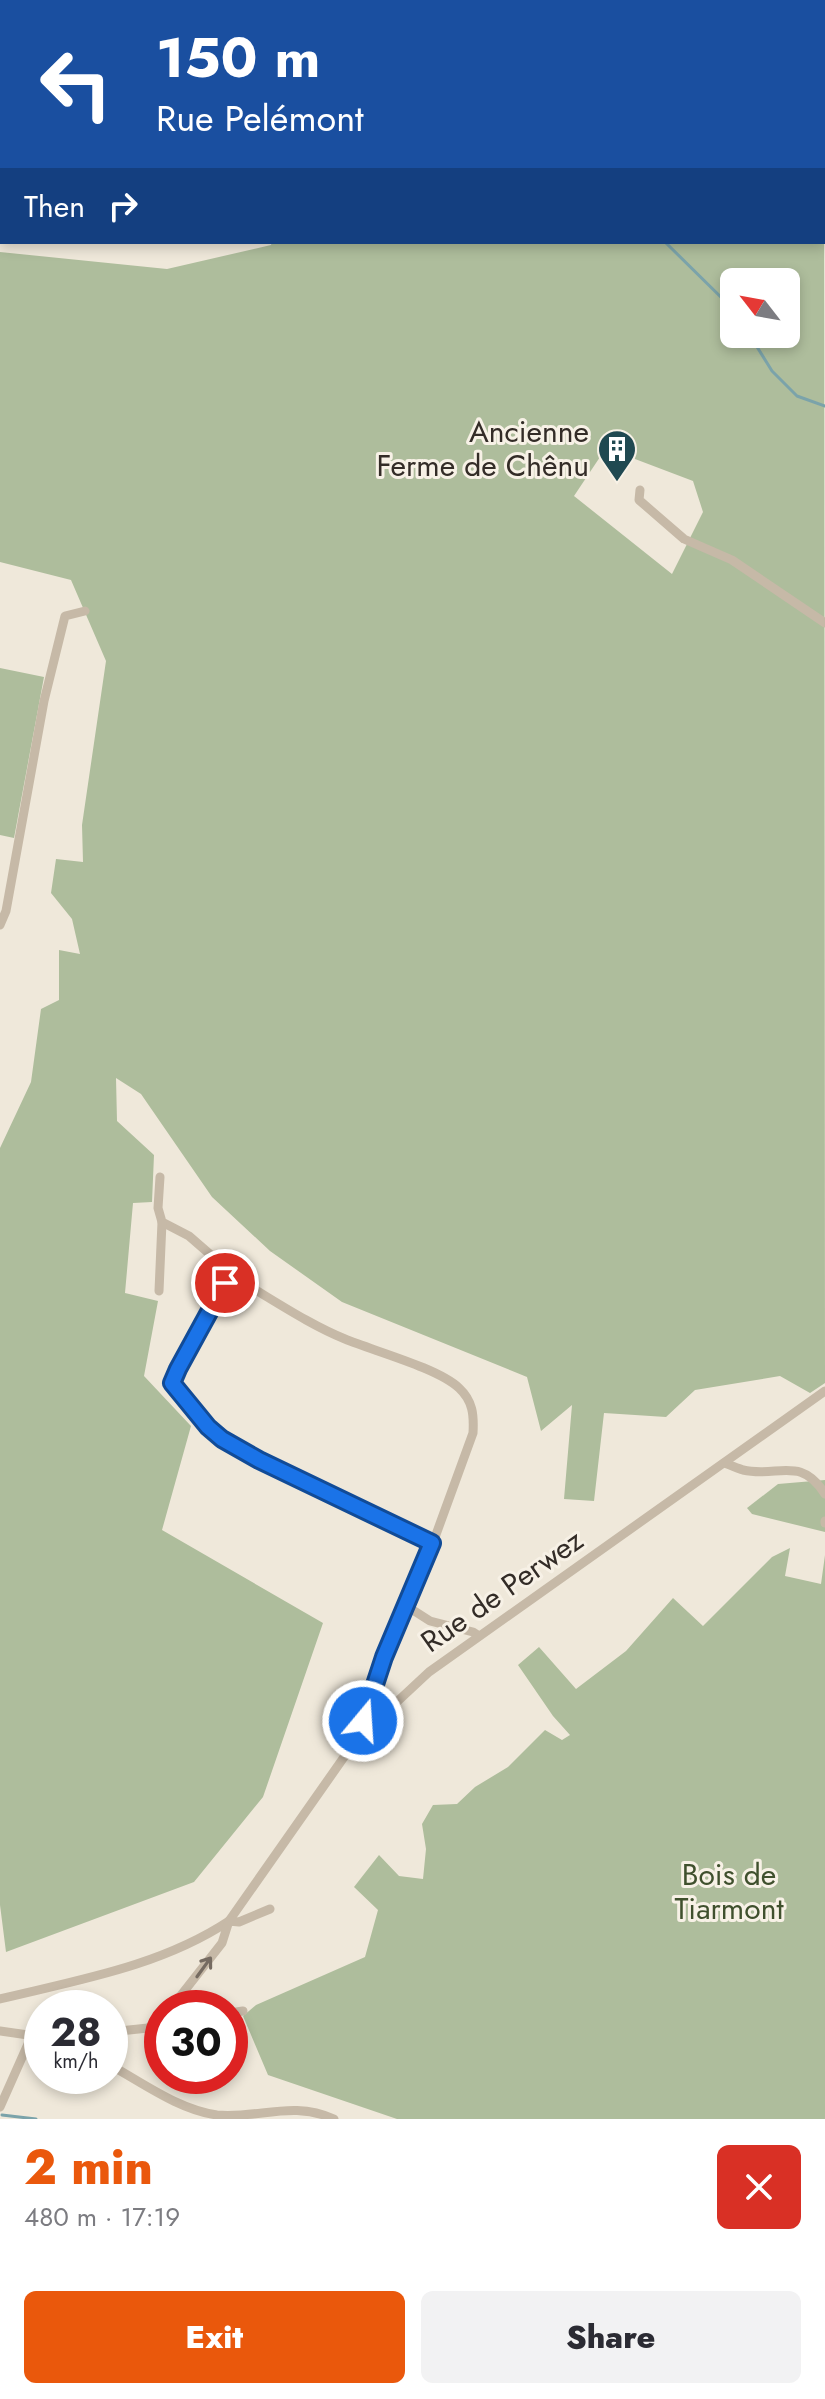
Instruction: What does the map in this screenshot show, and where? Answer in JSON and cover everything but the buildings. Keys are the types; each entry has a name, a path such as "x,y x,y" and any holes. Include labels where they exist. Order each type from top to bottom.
{"street":[{"path":"640,490 639,500 684,539 732,560 825,623"},
{"path":"0,925 6,911 44,701 65,616 85,611"},
{"path":"159,1291 160,1177"},
{"path":"162,1222 177,1228 201,1246 230,1277 342,1338 419,1367 457,1386 469,1401 474,1415 473,1433 432,1543 384,1657 356,1740"},
{"path":"230,1277 184,1356 172,1383 187,1403 222,1439 432,1543"},
{"name":"Rue de Perwez","path":"0,1999 134,1967 214,1931 229,1921 356,1740 429,1672 825,1391"},
{"path":"724,1463 745,1471 795,1469 816,1480 825,1494"},
{"path":"405,1605 430,1621 479,1636"},
{"name":"Rue de Perwez","path":"229,1921 239,1922 270,1909"},
{"path":"185,1990 222,1943 229,1921"},
{"path":"0,2031 24,2034"},
{"path":"0,2107 24,2061"},
{"path":"128,2075 191,2110 219,2115 292,2109 316,2111 334,2119"}],"green space":[{"path":"271,244 824,244 825,1383 810,1393 780,1376 695,1390 666,1417 604,1413 594,1501 564,1499 572,1405 541,1431 527,1377 342,1302 270,1251 212,1197 141,1094 116,1078 117,1121 154,1155 152,1202 133,1203 125,1293 158,1301 144,1376 191,1426 162,1530 323,1623 263,1797 194,1882 6,1952 0,1905 0,1148 31,1082 41,1009 59,1000 59,950 80,954 72,919 51,893 56,859 83,862 82,825 106,661 71,580 0,562 0,252 167,269","holes":["606,448 693,481 703,512 672,574 574,496"]},
{"path":"0,668 44,677 14,838 0,835"},
{"path":"825,1480 825,1532 752,1514 747,1508 778,1484"},
{"name":"Bois de Tiarmont","path":"790,1548 785,1576 821,1584 825,1555 825,2119 397,2119 268,2075 248,2028 248,2012 256,2005 365,1957 378,1910 354,1887 379,1855 399,1876 423,1879 426,1849 422,1824 433,1805 457,1804 475,1787 508,1767 545,1730 562,1740 570,1735 518,1665 539,1647 576,1689 626,1651 673,1598 703,1626 772,1557"}],"waterway":[{"path":"667,244 720,296"},
{"path":"758,348 772,371 797,396 825,406"},
{"path":"2,2115 36,2119"}],"place":[{"name":"Ancienne Ferme de Chênu","path":"617,483"}],"route":[{"path":"225,1283 172,1383 187,1403 222,1439 432,1543 384,1657 363,1721"}]}
